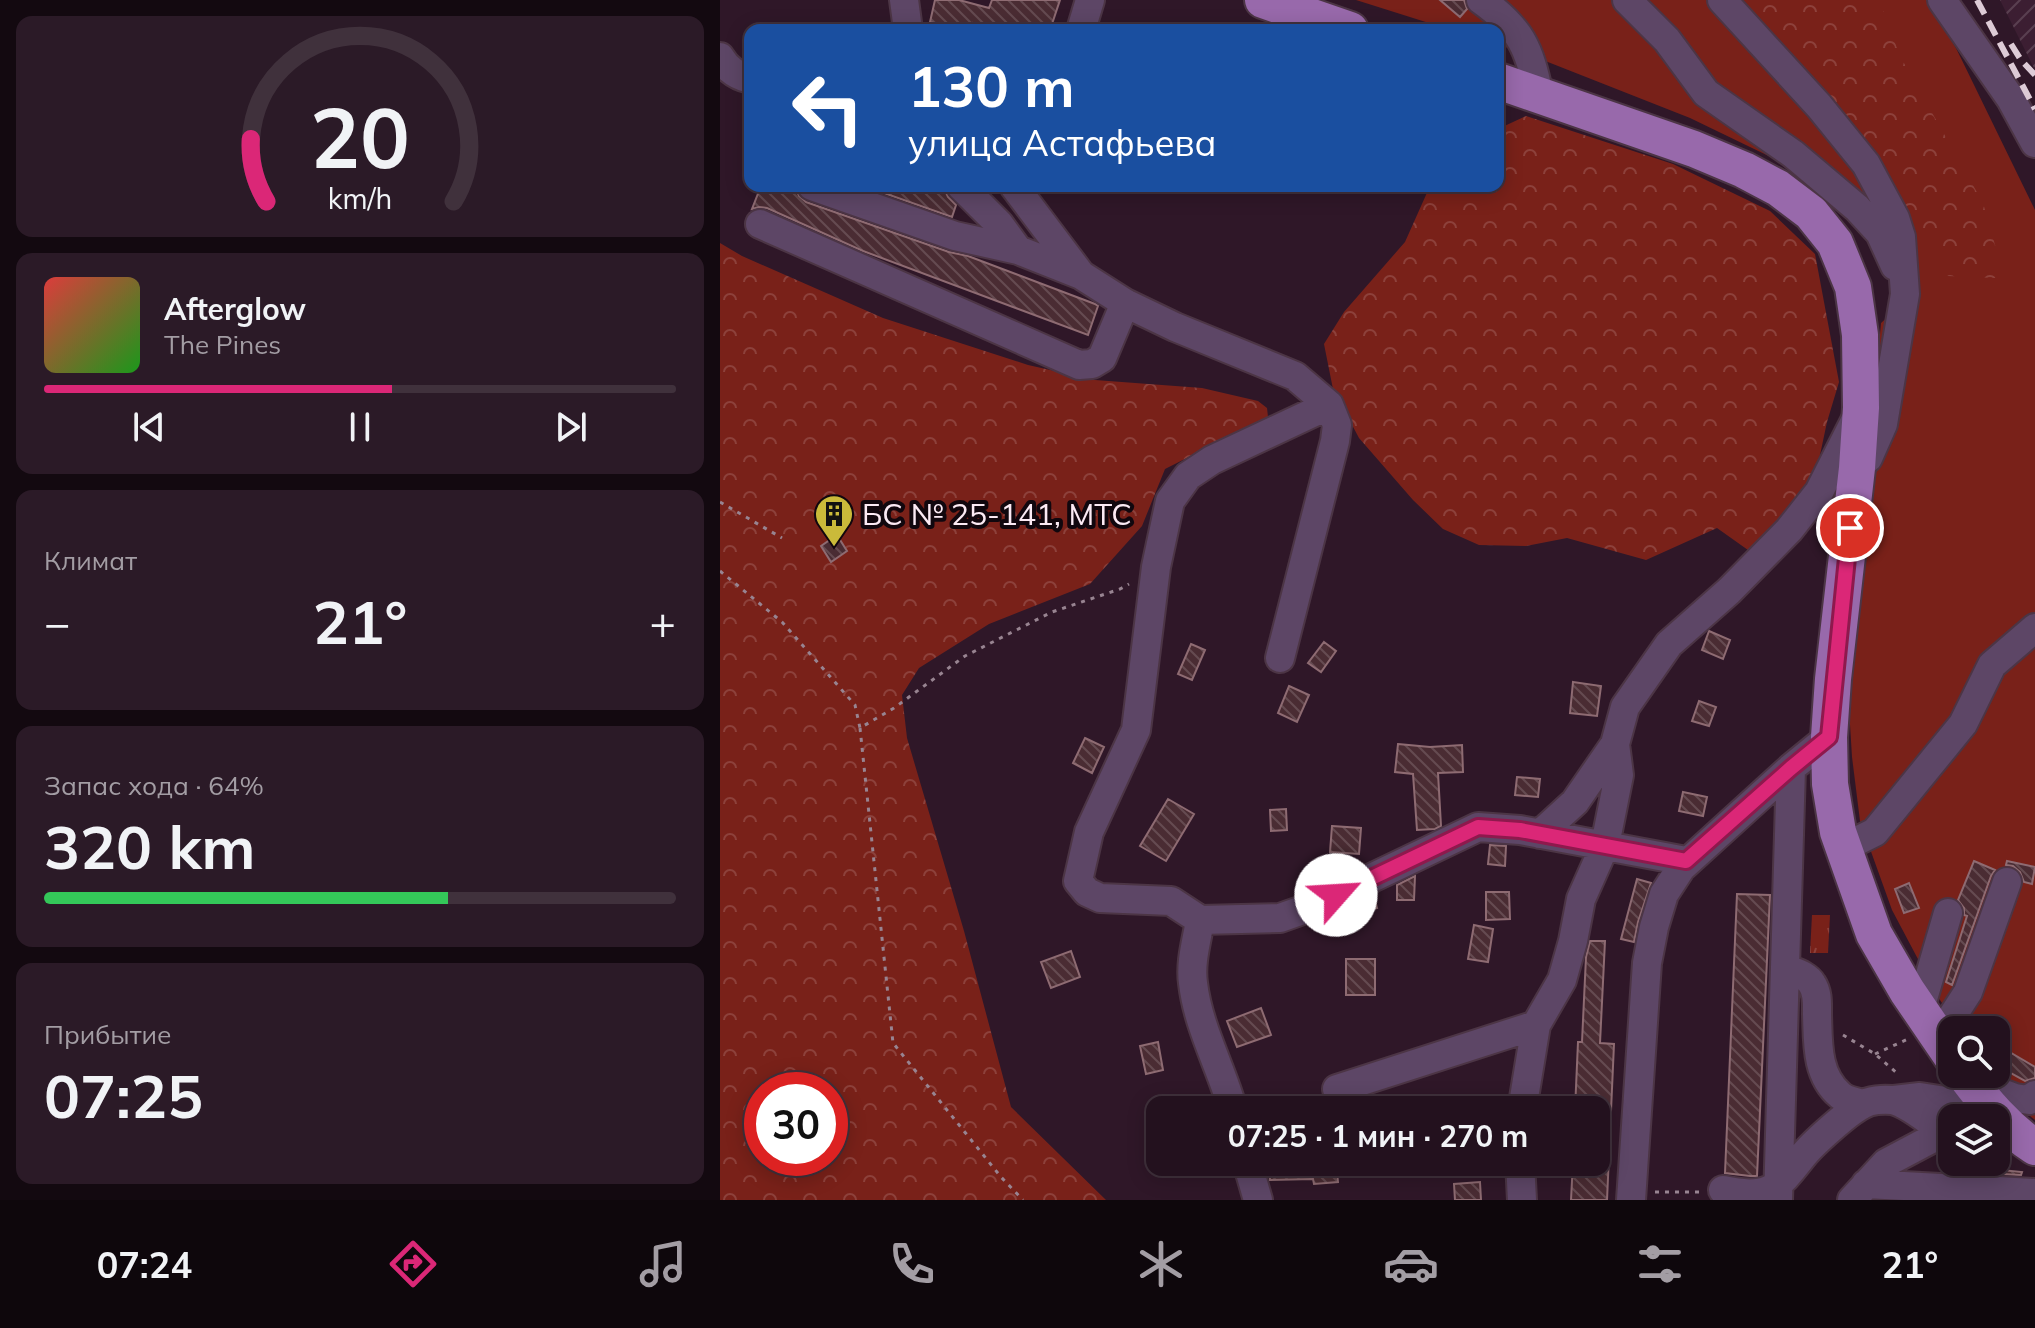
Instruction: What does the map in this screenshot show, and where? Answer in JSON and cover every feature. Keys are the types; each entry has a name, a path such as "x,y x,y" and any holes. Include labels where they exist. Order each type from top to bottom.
{"main road":[{"path":"1263,0 1333,24"},
{"path":"1504,83 1694,149 1744,170 1778,188 1811,213 1835,243 1853,287 1860,335 1861,408 1833,679 1830,784 1838,832 1874,934 1938,1038"},
{"path":"1975,1088 2011,1129 2034,1145"}],"street":[{"path":"904,0 907,24"},
{"path":"1083,24 1090,0"},
{"path":"1481,0 1505,17 1523,43 1532,62 1539,95"},
{"path":"1627,0 1667,40 1706,93 1793,154 1857,208 1880,233 1905,294"},
{"path":"1722,0 1819,106 1866,164 1895,218 1901,237 1905,294 1883,424 1868,458 1857,468"},
{"path":"1942,0 2011,99 2035,143"},
{"path":"720,57 744,77"},
{"path":"829,192 955,236 1018,250 1081,275 1125,303 1175,327 1295,376 1329,405 1337,425 1335,441 1280,658"},
{"path":"967,192 999,224 1018,250"},
{"path":"1019,192 1081,275"},
{"path":"760,224 1079,365 1092,364 1102,358 1125,303"},
{"path":"1329,405 1212,460 1188,476 1170,501 1156,567 1136,730 1089,832 1078,881 1087,892 1100,898 1171,901 1200,920 1280,918 1311,907 1478,827 1520,830 1686,861"},
{"path":"1540,834 1575,802 1615,744 1625,707 1669,644 1729,591 1789,530 1819,492 1861,408"},
{"path":"1843,848 1875,832 1963,724 1992,665 2035,628"},
{"path":"1631,1195 1647,963 1664,894 1686,861 1829,737"},
{"path":"1524,1096 1536,1025 1562,980 1581,899 1605,845 1619,775 1615,744"},
{"path":"1778,1194 1791,768"},
{"path":"1965,1016 1968,992 2007,882"},
{"path":"1943,1016 1930,969 1948,913"},
{"path":"1200,920 1192,982 1228,1096"},
{"path":"1785,968 1807,978 1816,994 1818,1052 1829,1083 1841,1097 1863,1104"},
{"path":"1337,1089 1536,1025"},
{"path":"1778,1194 1804,1154 1863,1104 1907,1098 1938,1080"},
{"path":"1995,1088 2015,1098 2029,1100 2035,1095"},
{"path":"1907,1098 1907,1106 1938,1124"},
{"path":"1859,1192 1886,1163 1938,1135"},
{"path":"1251,1176 1258,1200"},
{"path":"1521,1176 1522,1200"},
{"path":"1723,1190 1739,1198 1753,1199 1778,1194"},
{"path":"1859,1192 2035,1193"}],"path":[{"path":"720,502 782,538"},
{"path":"860,728 894,708 965,656 1052,612 1120,589 1156,567"},
{"path":"720,571 782,622 855,705 893,1043 1023,1200"},
{"path":"1817,1023 1875,1054 1907,1098"},
{"path":"1875,1054 1889,1046"},
{"path":"1631,1195 1689,1193"}],"shaded area":[{"path":"2000,0 2035,0 2035,70"}],"green space":[{"path":"1356,0 1926,0 1956,48 2035,210 2035,1120 2003,1088 2010,1088 2010,1016 1951,1016 1892,910 1860,821 1848,692 1881,323 1912,295 1891,228 1812,177 1690,118 1504,47 1504,24 1432,24"},
{"path":"1740,0 1879,0 1900,56 1983,203 2001,266 1995,278 1948,276 1848,121"},
{"path":"1526,116 1673,164 1770,211 1815,254 1839,382 1817,469 1799,507 1748,550 1717,528 1646,560 1567,538 1526,546 1479,545 1443,529 1359,438 1333,389 1324,344 1344,312 1405,242 1427,192 1504,192 1504,126"},
{"path":"720,243 742,256 883,318 1028,365 1095,380 1202,388 1258,401 1267,408 1268,417 1165,469 1142,526 1090,584 989,624 919,668 902,695 907,738 964,931 1011,1107 1106,1200 720,1200"},
{"path":"1812,915 1830,915 1828,953 1810,953"}],"building":[{"path":"935,0 959,0 989,8 992,0 1060,0 1052,24 930,22"},
{"path":"1440,0 1464,0 1467,9 1460,17"},
{"path":"759,192 797,192 806,202 968,256 1098,306 1088,335 863,251 767,208 752,209"},
{"path":"881,192 946,192 956,205 952,217"},
{"name":"БС № 25-141, МТС","path":"837,535 847,551 831,562 821,546"},
{"path":"1709,631 1730,640 1723,659 1702,650"},
{"path":"1324,642 1336,651 1321,672 1308,663"},
{"path":"1191,644 1205,650 1192,680 1178,674"},
{"path":"1573,682 1601,686 1597,716 1570,713"},
{"path":"1289,686 1309,695 1297,722 1278,713"},
{"path":"1699,701 1716,707 1709,726 1692,721"},
{"path":"1085,738 1104,747 1092,773 1073,763"},
{"path":"1398,744 1430,747 1462,745 1463,772 1438,773 1441,826 1435,829 1417,830 1413,774 1395,772"},
{"path":"1517,777 1540,779 1538,797 1515,795"},
{"path":"1683,792 1707,797 1703,816 1679,811"},
{"path":"1168,799 1194,814 1166,861 1140,846"},
{"path":"1286,809 1287,830 1271,831 1270,810"},
{"path":"1332,826 1361,828 1359,854 1330,852"},
{"path":"1490,845 1506,846 1505,866 1488,864"},
{"path":"1974,861 1995,870 1952,985 1946,982 1967,916 1958,900"},
{"path":"2007,861 2035,867 2032,884 2024,882 2020,872 2006,865"},
{"path":"1415,876 1414,900 1397,900 1397,885"},
{"path":"1637,879 1651,883 1634,942 1621,939"},
{"path":"1909,883 1919,908 1904,913 1895,889"},
{"path":"1486,892 1509,892 1510,919 1486,920"},
{"path":"1737,894 1770,895 1757,1176 1725,1173"},
{"path":"1374,896 1377,908 1362,912 1360,902"},
{"path":"1474,925 1493,929 1488,962 1468,959"},
{"path":"1590,941 1605,941 1600,1043 1614,1044 1610,1133 1610,1096 1576,1096 1586,957"},
{"path":"1071,951 1080,977 1051,988 1041,962"},
{"path":"1346,959 1375,959 1375,995 1346,995"},
{"path":"1261,1008 1271,1035 1237,1047 1227,1021"},
{"path":"1158,1042 1163,1070 1146,1074 1140,1046"},
{"path":"2010,1052 2035,1067 2035,1078 2025,1081 2010,1073"},
{"path":"1270,1176 1337,1176 1338,1182 1314,1184 1313,1179 1270,1180"},
{"path":"1572,1176 1608,1176 1607,1200 1571,1200"},
{"path":"1480,1182 1481,1200 1455,1200 1454,1184"}],"railway":[{"path":"1977,0 2035,109"},
{"path":"2011,44 2035,75"}],"place":[{"name":"БС № 25-141, МТС","path":"834,548"}],"route":[{"path":"1336,895 1478,827 1520,830 1686,861 1829,737 1850,528"}]}
